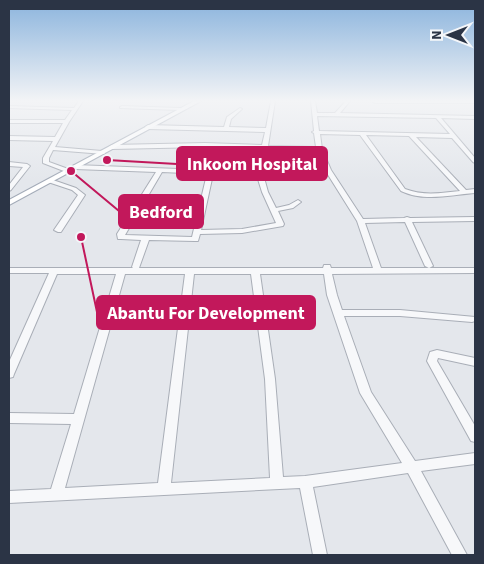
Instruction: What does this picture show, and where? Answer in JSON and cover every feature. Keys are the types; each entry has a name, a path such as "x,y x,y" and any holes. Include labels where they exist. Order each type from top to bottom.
{"main road":[{"path":"9,203 147,127"}],"street":[{"path":"63,127 46,158 46,163 72,169 159,172 260,174 265,170 265,147 268,130 160,127"},
{"path":"315,127 319,149 328,170 361,221 377,269"},
{"path":"445,127 475,161"},
{"path":"315,132 452,136"},
{"path":"362,134 404,191 419,195 475,191"},
{"path":"410,135 464,191"},
{"path":"9,138 55,139"},
{"path":"112,147 193,145 319,149"},
{"path":"51,148 102,153"},
{"path":"9,164 27,166 9,189"},
{"path":"159,172 120,236 192,240 196,237 210,173"},
{"path":"197,232 235,232 278,225 280,222 265,192 260,174"},
{"path":"50,181 74,189 82,195 58,230"},
{"path":"274,210 291,207 298,202"},
{"path":"407,219 428,266"},
{"path":"361,221 475,219"},
{"path":"136,267 146,238"},
{"path":"377,269 475,266"},
{"path":"10,269 136,267 475,271"},
{"path":"10,269 54,271 255,271 327,269"},
{"path":"327,269 338,313 366,393 412,468 460,555"},
{"path":"164,488 190,270"},
{"path":"9,374 54,271"},
{"path":"56,495 122,271"},
{"path":"255,271 270,379 277,484"},
{"path":"338,313 400,313 472,319"},
{"path":"475,362 438,354 434,355 432,361 475,437"},
{"path":"9,418 77,419"},
{"path":"9,497 305,482 475,458"},
{"path":"305,482 320,555"}],"place":[{"name":"Inkoom Hospital","path":"107,160"},
{"name":"Bedford","path":"71,171"},
{"name":"Abantu For Development","path":"81,237"}]}
